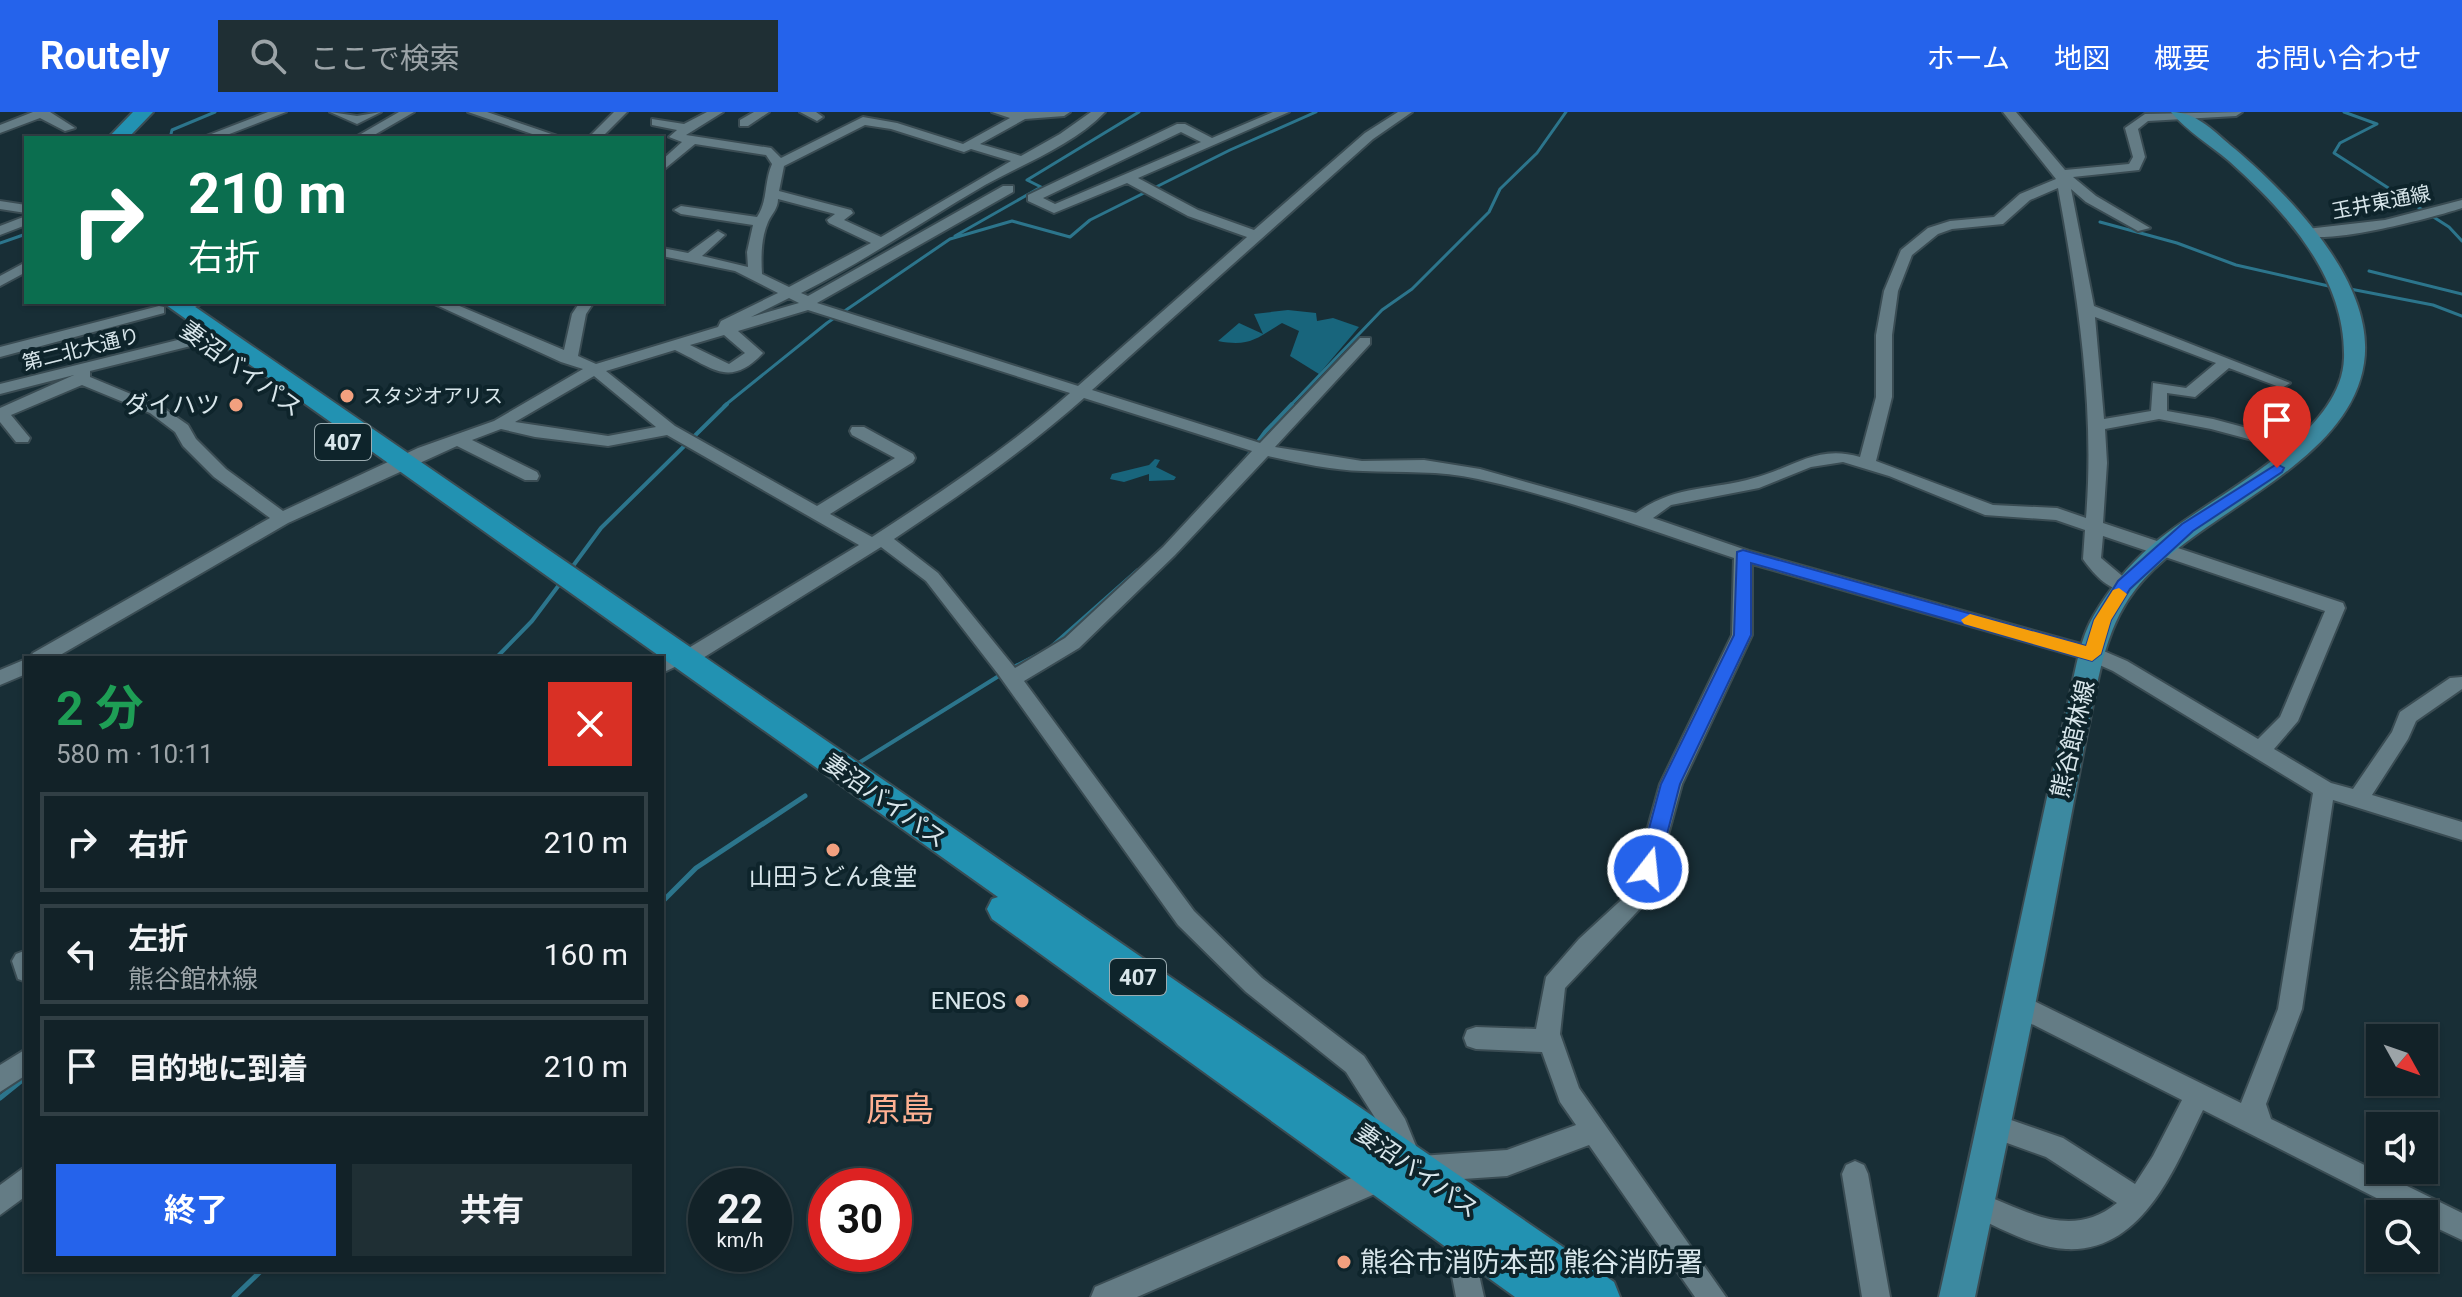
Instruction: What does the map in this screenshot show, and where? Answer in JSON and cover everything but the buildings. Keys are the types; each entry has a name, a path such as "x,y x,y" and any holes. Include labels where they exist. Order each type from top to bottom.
{"highway":[{"path":"119,136 144,112"},
{"path":"133,136 158,112"},
{"name":"妻沼バイパス","path":"172,305 210,338 546,574 655,656"},
{"name":"妻沼バイパス","path":"664,663 1401,1181 1599,1297"},
{"name":"妻沼バイパス","path":"1401,1181 1455,1228 1550,1297"}],"main road":[{"name":"熊谷館林線","path":"1957,1297 2020,1006 2057,809 2092,654 2103,620 2124,585 2161,549 2301,448 2342,400 2354,363 2350,314 2329,264 2307,233 2252,175 2180,113"}],"street":[{"path":"0,129 43,112 69,128"},
{"path":"213,136 280,112"},
{"path":"336,112 357,120 375,112"},
{"path":"365,136 408,112"},
{"path":"474,112 550,136"},
{"path":"596,136 621,112"},
{"path":"664,165 689,134 717,112"},
{"path":"744,123 763,112"},
{"path":"998,112 1022,116 1064,112"},
{"path":"726,329 726,324 883,243 978,184 1088,122 1099,112"},
{"path":"1213,143 1181,127 1033,198 1054,209 1100,187 1130,179 1213,143 1283,112"},
{"path":"664,662 691,656 967,483 1082,392 1369,136 1406,112"},
{"path":"2009,112 2063,177 2091,199 2143,228"},
{"path":"1867,464 1884,397 1884,335 1891,291 1906,253 1933,231 1950,225 1998,221 2025,197 2063,177 2134,167 2139,157 2131,128 2145,118 2180,113 2236,112"},
{"path":"778,164 863,121 893,126 964,148 1022,116"},
{"path":"656,122 689,134 771,152 778,164 771,207 760,227 754,252 755,275"},
{"path":"516,136 529,130"},
{"path":"969,145 1022,160"},
{"path":"2063,177 2087,309 2099,463 2092,559 2108,576 2124,585"},
{"path":"1130,179 1193,213 1257,236"},
{"path":"43,656 282,519 393,467 500,424 595,369 808,304 1012,190 978,184"},
{"path":"772,193 803,202 815,201 846,213 834,220 883,243"},
{"name":"玉井東通線","path":"2307,233 2361,230 2410,221 2462,204"},
{"path":"0,205 24,209"},
{"path":"681,210 760,227 781,225"},
{"path":"0,231 24,221"},
{"path":"691,258 718,235"},
{"path":"664,252 739,268 808,304 838,315 1258,448 1303,459 1362,466 1424,465 1480,474 1639,520 1743,555 2092,654 2120,666 2324,789 2462,831"},
{"path":"0,282 24,267"},
{"path":"442,304 595,369 681,437 817,514 877,542 932,577 1008,674 1186,918 1254,985 1355,1064 1396,1128 1401,1181"},
{"path":"566,359 571,356 579,314 586,304"},
{"path":"0,352 172,305"},
{"path":"2087,309 2282,383"},
{"path":"677,345 730,370 755,353 726,329"},
{"name":"第二北大通り","path":"0,389 82,375 210,338"},
{"path":"1008,674 1072,643 1169,551 1258,448 1365,341"},
{"path":"2159,414 2159,386 2189,394 2227,362"},
{"path":"22,438 1,413 82,375 156,410 182,429 189,442 220,473 282,519"},
{"path":"2095,426 2159,414 2213,424 2301,448"},
{"path":"500,424 535,432 608,441 681,437"},
{"path":"817,514 907,458 858,431"},
{"path":"458,440 531,476"},
{"path":"1639,520 1665,501 1759,483 1807,462 1843,457 1991,511 2057,514 2094,525 2336,608 2288,721 2259,751"},
{"path":"1712,1297 1569,1094 1548,1034 1554,984 1587,946 1640,897 1671,784 1742,635 1743,555"},
{"path":"0,678 24,667"},
{"path":"2358,799 2401,734 2407,717 2457,683"},
{"path":"2262,1127 2253,1104 2290,1009 2324,789"},
{"path":"2020,1006 2196,1097 2462,1227"},
{"path":"1476,1038 1550,1041"},
{"path":"0,1080 24,1062"},
{"path":"1977,1205 2064,1236 2094,1233 2146,1195 2196,1097"},
{"path":"1994,1126 2054,1147 2138,1201"},
{"path":"1105,1297 1401,1181 1507,1163 1593,1131"},
{"path":"1855,1174 1876,1297"},
{"path":"0,1202 24,1181"},
{"path":"1455,1228 1470,1297"}],"shaded area":[{"path":"1288,310 1316,313 1317,321 1333,318 1359,327 1319,374 1290,356 1299,331 1282,323 1265,333 1252,340 1245,342 1218,341 1239,323 1263,334 1254,314"},
{"path":"1155,459 1160,460 1156,467 1176,477 1174,480 1149,481 1149,474 1124,482 1110,479 1112,474 1149,465"}],"waterway":[{"path":"170,136 172,130 215,112"},
{"path":"955,236 1041,187 1027,180 1139,112"},
{"path":"724,406 827,323 950,239 1012,221 1070,237 1090,220 1230,150 1316,112"},
{"path":"1290,406 1382,310 1412,289 1489,212 1500,189 1537,153 1566,112"},
{"path":"2344,112 2377,124 2340,143 2334,153 2449,227 2462,241"},
{"path":"2100,222 2177,243 2236,265 2333,287"},
{"path":"0,243 24,235"},
{"path":"2369,271 2462,294"},
{"path":"2345,288 2433,305 2462,316"},
{"path":"570,570 601,528 727,404"},
{"path":"1247,457 1265,432 1292,404"},
{"path":"1052,646 1138,570"},
{"path":"498,656 532,621 562,581"},
{"path":"1010,669 1041,653"},
{"path":"857,764 1002,674"},
{"path":"664,900 696,868 805,796"},
{"path":"0,1098 24,1079"},
{"path":"234,1297 260,1272"}],"slow traffic":[{"path":"1970,620 2092,654 2103,620 2119,594"}],"place":[{"name":"スタジオアリス","path":"347,396"},
{"name":"ダイハツ","path":"236,405"},
{"name":"山田うどん食堂","path":"833,850"},
{"name":"ENEOS","path":"1022,1001"},
{"name":"熊谷市消防本部 熊谷消防署","path":"1344,1262"}],"district":[{"name":"原島","path":"900,1109"}],"route":[{"path":"1648,869 1671,784 1742,635 1743,555 2092,654 2103,620 2124,585 2188,527 2277,468"}]}
